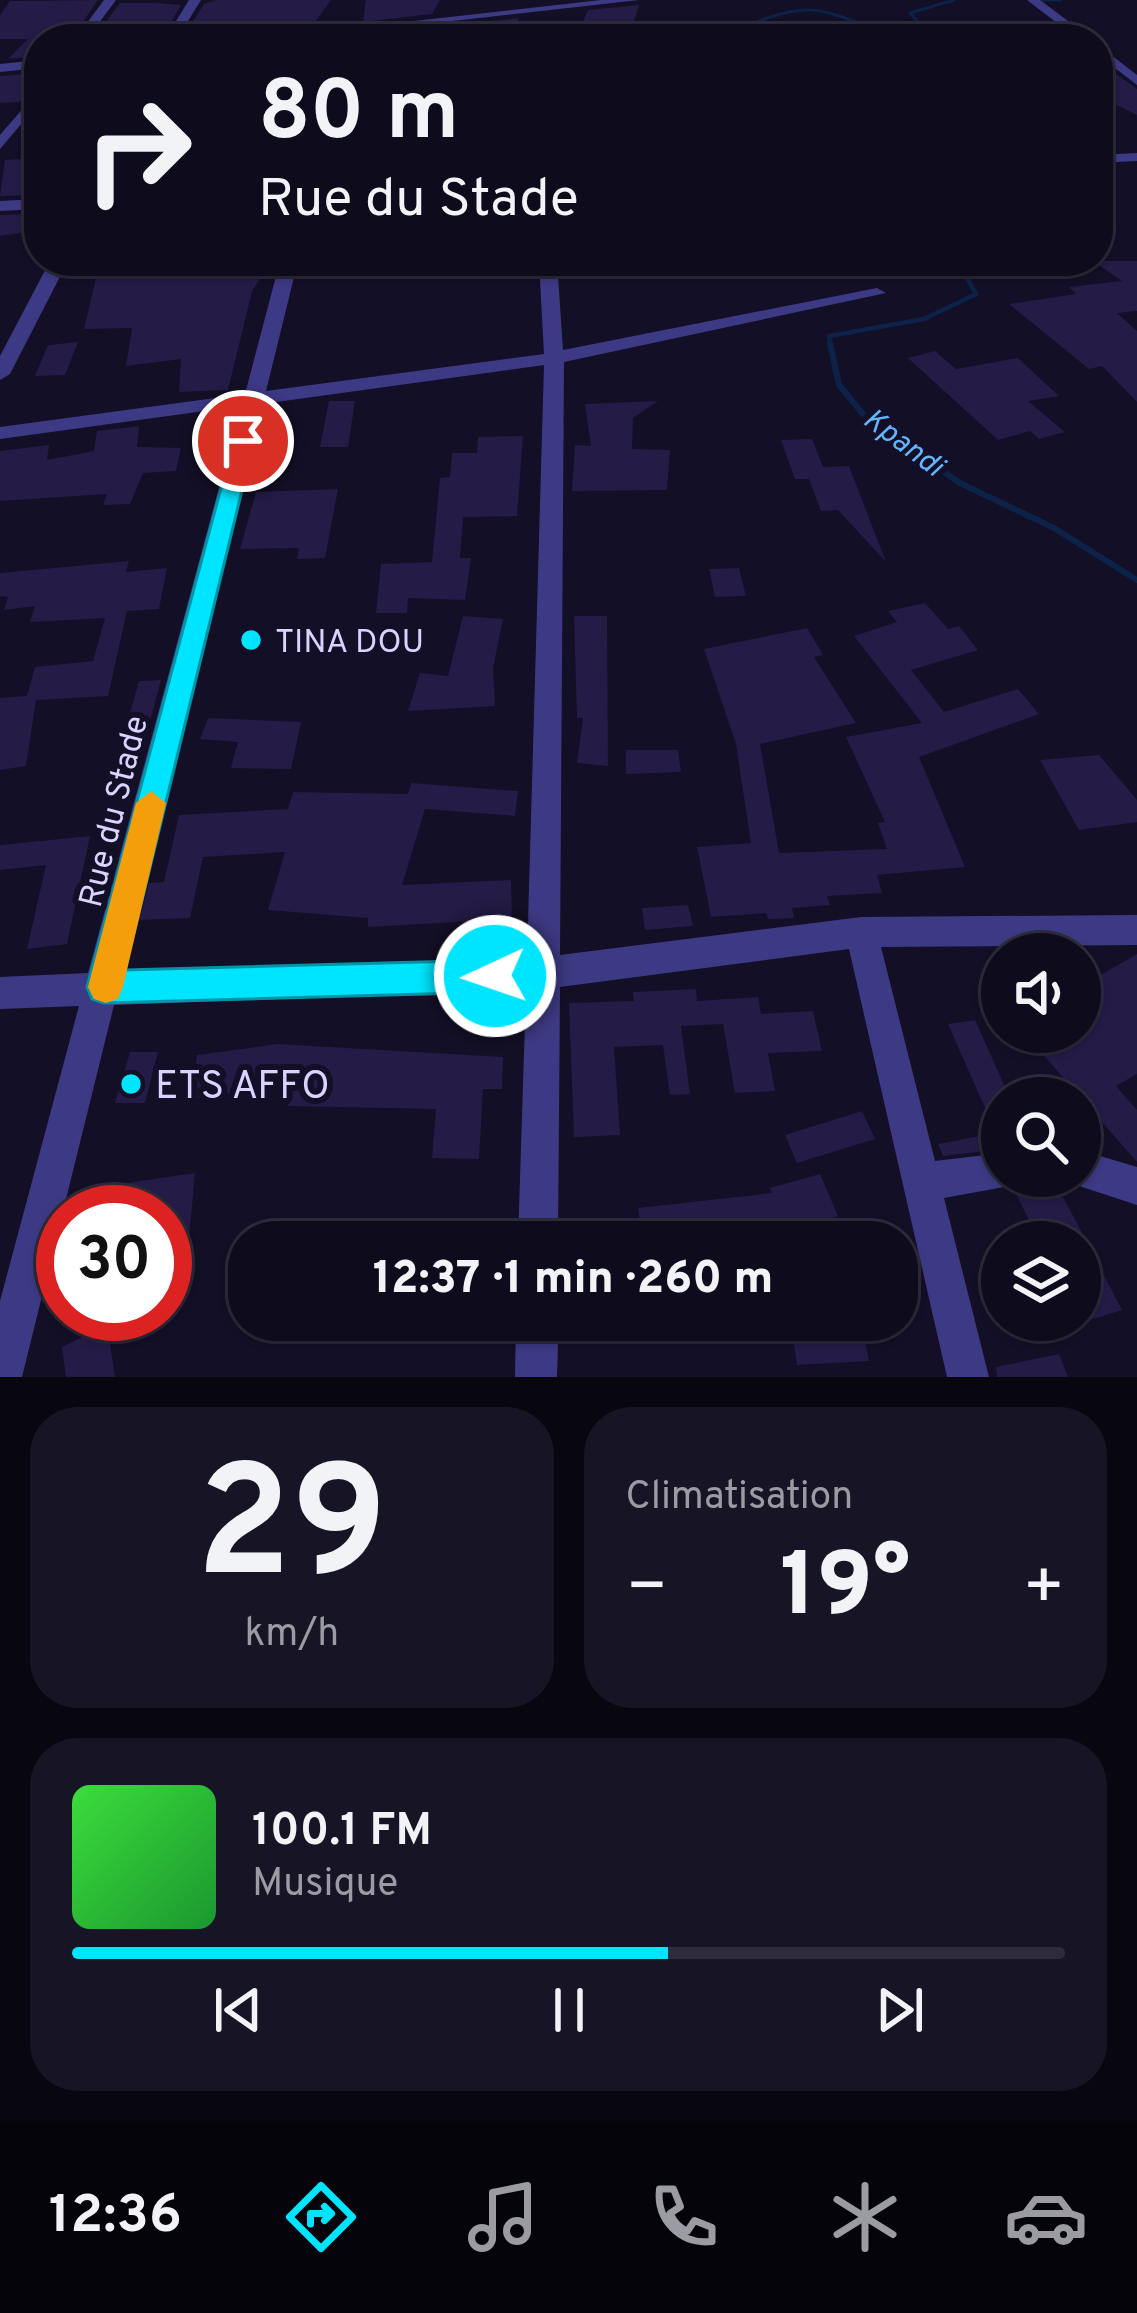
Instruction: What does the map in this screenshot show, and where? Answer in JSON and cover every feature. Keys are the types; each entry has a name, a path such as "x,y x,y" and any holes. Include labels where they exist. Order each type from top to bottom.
{"street":[{"path":"92,24 110,0"},
{"path":"414,24 549,4 633,0"},
{"path":"1036,2 1066,24"},
{"path":"549,4 549,23"},
{"path":"349,24 352,14"},
{"path":"1113,61 1137,81"},
{"path":"0,145 24,114"},
{"path":"0,374 51,276"},
{"name":"Rue du Stade","path":"1,1377 285,276"},
{"path":"538,1221 554,358 549,276"},
{"path":"0,433 554,358 877,293"},
{"path":"0,993 543,974 861,932 1137,930"},
{"path":"861,932 968,1377"},
{"path":"921,1182 981,1175"},
{"path":"1101,1175 1137,1186"},
{"path":"536,1377 537,1341"}],"building":[{"path":"98,0 81,24 24,24 24,39 0,39 0,15 10,1"},
{"path":"216,0 331,0 314,24 191,24 204,4"},
{"path":"366,0 440,0 432,14 363,22"},
{"path":"120,3 181,5 170,24 104,24"},
{"path":"639,5 633,24 582,24 588,10"},
{"path":"518,18 520,24 483,24"},
{"path":"24,43 24,57 8,59"},
{"path":"1113,72 1137,89 1137,115 1113,103"},
{"path":"24,74 24,95 19,102 0,103 0,76"},
{"path":"24,159 24,195 0,196 5,160"},
{"path":"24,214 24,232 0,236 0,215"},
{"path":"1113,261 1137,261 1137,311 1117,313 1137,331 1137,402 1102,366 1089,369 1009,304 1076,294 1069,287 1122,281 1113,275"},
{"path":"96,276 262,276 252,291 228,390 179,392 181,359 126,366 132,328 84,329"},
{"path":"78,342 65,375 35,376 48,345"},
{"path":"935,351 956,369 1018,358 1059,396 1028,401 1065,432 1039,439 1030,431 998,440 908,358"},
{"path":"329,401 355,401 348,447 320,447"},
{"path":"658,401 633,418 632,449 670,450 667,490 572,491 575,445 591,446 585,404"},
{"path":"139,426 137,447 181,448 176,471 143,473 130,504 103,505 107,494 0,501 0,451 49,445 47,460 94,451 97,431"},
{"path":"523,436 517,516 463,517 460,558 471,558 465,600 408,598 407,613 376,613 381,564 432,562 440,478 450,477 452,453 477,453 478,437"},
{"path":"812,439 823,467 849,466 886,562 838,510 821,511 809,479 795,479 781,440"},
{"path":"338,489 325,558 297,559 299,548 240,549 256,492"},
{"path":"129,561 126,572 167,568 159,609 127,611 108,696 36,700 26,766 0,770 0,698 27,696 35,667 93,661 105,618 30,622 35,606 4,610 8,597 0,596 0,573"},
{"path":"739,568 746,596 715,597 709,569"},
{"path":"925,603 948,629 959,626 978,650 911,670 944,712 1018,689 1039,714 919,757 965,867 877,875 882,893 827,896 830,905 792,908 794,918 768,919 766,913 711,917 697,847 751,843 736,744 704,649 807,628 823,655 814,657 856,723 760,744 779,853 887,849 878,823 885,822 846,737 922,723 854,636 897,622 888,611"},
{"path":"463,616 503,619 493,668 495,706 408,711 420,673 448,676"},
{"path":"574,616 607,616 608,766 577,763 583,718 577,718"},
{"path":"161,680 147,732 124,734 139,681"},
{"path":"208,718 301,722 291,769 231,768 238,742 200,739"},
{"path":"626,750 678,750 681,772 626,774"},
{"path":"1099,755 1137,800 1137,822 1079,830 1040,760"},
{"path":"411,783 518,791 515,816 425,809 402,885 511,880 512,919 368,927 368,918 268,910 285,852 203,857 190,918 139,920 149,883 164,882 179,815 288,809 293,792 408,794"},
{"path":"90,836 67,944 27,949 46,865 0,870 0,845"},
{"path":"688,905 693,926 645,930 642,908"},
{"path":"1137,954 1137,1074 1116,1086 1137,1110 1137,1162 1101,1121 1101,1077 1063,1077 1042,1053 1101,1053 1101,975"},
{"path":"696,989 697,1001 758,997 761,1014 813,1011 822,1051 768,1053 775,1091 735,1093 723,1024 681,1026 690,1094 670,1095 663,1045 614,1047 620,1135 574,1137 569,1003 634,1001 633,992"},
{"path":"975,1020 981,1053 990,1053 1001,1077 981,1077 981,1099 948,1024"},
{"path":"277,1044 503,1057 502,1089 483,1089 479,1159 432,1158 436,1109 288,1106 292,1085 192,1099 197,1055"},
{"path":"130,1052 158,1052 145,1103 115,1103"},
{"path":"862,1111 875,1139 797,1163 785,1135"},
{"path":"981,1136 981,1151 943,1156 938,1144"},
{"path":"195,1173 192,1206 192,1185 113,1185"},
{"path":"820,1174 838,1216 823,1221 640,1221 638,1208 772,1193 770,1188"},
{"path":"1018,1197 1063,1197 1076,1221 1030,1221"},
{"path":"1101,1270 1122,1310 1101,1316"},
{"path":"74,1341 109,1341 115,1377 66,1377 62,1347"},
{"path":"793,1341 865,1341 869,1361 797,1365"},
{"path":"1059,1354 1068,1377 997,1377 996,1367"}],"waterway":[{"name":"Kpandi","path":"917,24 910,13 954,0"},
{"name":"Kpandi","path":"1042,0 1060,0"},
{"name":"Kpandi","path":"752,24 809,10 863,24"},
{"name":"Kpandi","path":"831,346 829,336 924,319 976,294 963,276"},
{"name":"Kpandi","path":"830,343 839,385 868,420 960,483 1054,528 1137,580"}],"slow traffic":[{"path":"106,987 151,803"}],"place":[{"name":"TINA DOU","path":"251,640"},
{"name":"ETS AFFO","path":"131,1084"}],"route":[{"path":"243,441 104,987 352,984 495,976"}]}
